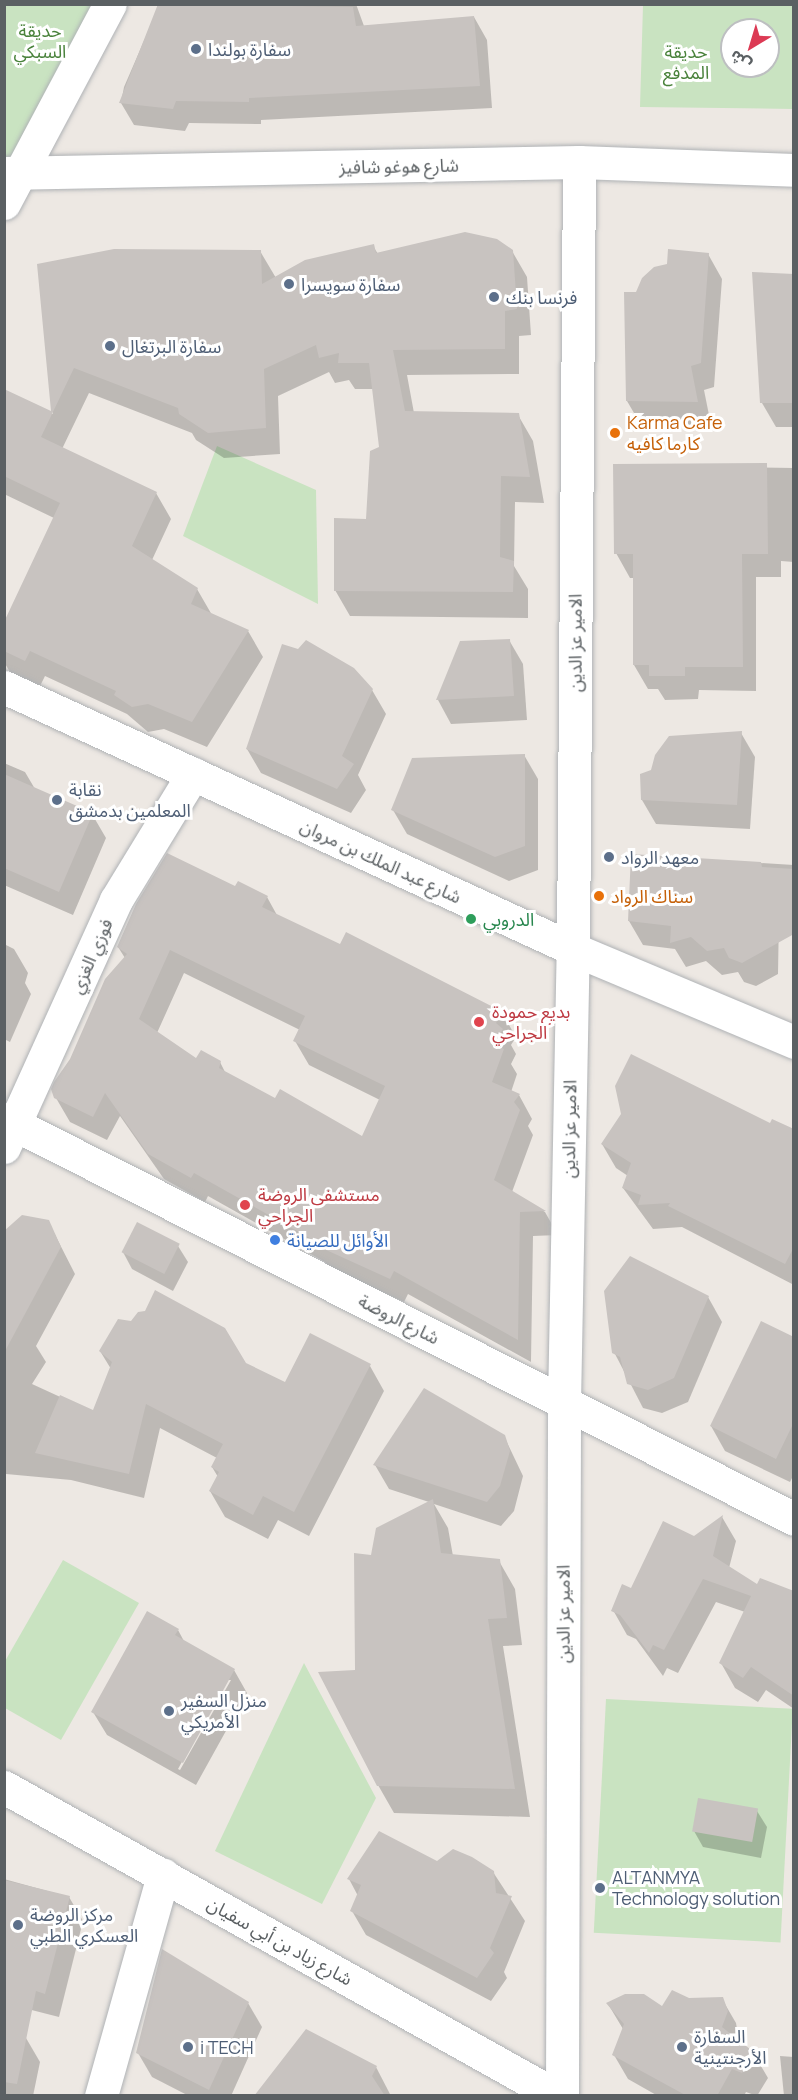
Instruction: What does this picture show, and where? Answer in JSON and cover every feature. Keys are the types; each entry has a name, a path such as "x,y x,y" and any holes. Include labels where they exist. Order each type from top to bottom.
{"street":[{"path":"9,184 110,4"},
{"name":"شارع هوغو شافيز","path":"9,184 579,162 794,170"},
{"name":"الامير عز الدين","path":"562,2096 564,1403 573,949 579,162"},
{"name":"شارع عبد الملك بن مروان","path":"4,687 573,949 794,1042"},
{"name":"فوزي الغزي","path":"8,1130 116,900 193,774"},
{"name":"شارع الروضة","path":"8,1130 564,1403 794,1519"},
{"name":"شارع زياد بن أبي سفيان","path":"4,1787 557,2096"},
{"path":"100,2096 163,1875"}],"green space":[{"name":"حديقة السبكي","path":"5,5 101,5 19,160 5,161"},
{"name":"حديقة المدفع","path":"643,5 793,5 793,109 640,107"},
{"path":"217,446 316,490 318,604 183,536"},
{"path":"63,1560 139,1603 61,1740 5,1708 4,1663"},
{"path":"304,1663 376,1798 322,1904 215,1851"},
{"path":"606,1699 793,1709 780,1942 594,1933"}],"building":[{"path":"158,4 353,7 356,26 474,16 480,86 249,98 249,102 176,101 173,109 119,103"},
{"path":"465,232 497,239 513,250 517,309 505,311 505,349 393,350 405,411 519,413 530,477 501,476 500,557 514,561 513,592 334,591 334,518 366,519 370,451 379,447 369,363 338,363 339,353 319,358 316,345 264,369 266,428 208,433 179,414 178,408 74,368 41,437 157,492 132,546 198,588 191,604 249,630 192,722 148,704 132,707 114,695 116,691 30,651 25,661 4,651 4,622 60,503 4,476 4,389 51,411 37,264 114,249 261,250 262,284 305,260 374,244 376,253"},
{"path":"668,249 709,253 701,363 691,366 698,402 626,401 624,292 636,292 642,278 654,267 667,264"},
{"path":"752,272 794,274 794,403 760,403"},
{"path":"767,463 768,554 742,554 743,667 685,667 685,676 649,676 649,665 633,665 633,554 614,554 613,464"},
{"path":"510,639 514,696 436,700 460,641"},
{"path":"306,640 354,668 373,689 342,756 354,764 337,789 246,749 282,644 298,649"},
{"path":"742,731 737,805 641,800 640,774 651,770 655,755 669,736"},
{"path":"525,754 525,846 495,857 391,810 412,758"},
{"path":"4,774 93,813 59,892 4,868"},
{"path":"167,853 235,886 238,881 268,896 262,907 340,944 346,932 503,1012 496,1023 503,1029 494,1044 504,1049 492,1082 520,1094 514,1102 520,1110 494,1180 546,1211 520,1212 518,1340 394,1271 390,1279 313,1244 315,1241 194,1173 191,1178 148,1154 105,1093 93,1117 54,1098 51,1089 54,1082 70,1059 105,979 127,954 117,947 136,904","holes":["170,950 305,1016 293,1041 385,1086 362,1136 280,1089 275,1098 219,1068 221,1061 201,1050 196,1058 139,1019"]},
{"path":"631,854 761,862 762,867 794,869 794,934 742,963 729,958 724,948 707,951 691,937 670,943 671,926 628,921"},
{"path":"631,1054 770,1123 772,1119 794,1129 794,1247 785,1264 668,1206 670,1203 638,1205 641,1195 622,1188 631,1163 601,1144 621,1114 615,1086"},
{"path":"22,1215 49,1220 61,1247 4,1353 4,1231"},
{"path":"137,1222 180,1244 164,1274 122,1252"},
{"path":"630,1256 709,1296 674,1378 648,1390 627,1384 620,1357 612,1353 604,1291"},
{"path":"155,1290 225,1328 246,1363 285,1382 310,1333 371,1364 294,1512 263,1496 253,1515 209,1491 219,1472 211,1467 223,1444 146,1404 129,1474 35,1453 60,1395 93,1410 112,1362 99,1351 118,1319 131,1321 138,1312 145,1311"},
{"path":"761,1321 794,1337 794,1422 776,1459 710,1426"},
{"path":"424,1388 505,1435 510,1451 500,1486 487,1502 373,1465"},
{"path":"433,1499 441,1553 500,1559 507,1618 488,1619 515,1789 377,1786 318,1672 355,1670 354,1553 371,1555 376,1528"},
{"path":"723,1515 713,1556 757,1584 760,1578 794,1591 794,1696 751,1667 743,1678 719,1663 751,1596 703,1579 664,1650 653,1645 649,1653 620,1615 611,1611 622,1584 631,1588 663,1521 694,1536"},
{"path":"147,1611 179,1629 175,1635 235,1669 183,1763 91,1712"},
{"path":"698,1798 758,1809 752,1842 692,1831"},
{"path":"379,1831 437,1861 453,1849 472,1857 494,1871 496,1893 512,1896 490,1948 494,1953 477,1978 350,1911 361,1885 347,1879"},
{"path":"4,1880 70,1896 45,1994 36,1991 17,2084 4,2082"},
{"path":"162,1949 249,2002 209,2090 136,2053"},
{"name":"السفارة الأرجنتينية","path":"672,1990 689,1998 723,1997 728,2011 722,2027 755,2053 742,2073 732,2069 717,2096 687,2096 612,2055 624,2024 606,2003 625,1994 644,1994 662,2006"},
{"path":"306,2029 377,2066 372,2076 385,2096 254,2096"}],"place":[{"name":"سفارة بولندا","path":"196,49"},
{"name":"سفارة سويسرا","path":"289,284"},
{"name":"فرنسا بنك","path":"494,297"},
{"name":"سفارة البرتغال","path":"110,346"},
{"name":"Karma Cafe كارما كافيه","path":"615,433"},
{"name":"نقابة المعلمين بدمشق","path":"57,800"},
{"name":"معهد الرواد","path":"609,857"},
{"name":"سناك الرواد","path":"599,896"},
{"name":"الدروبي","path":"471,919"},
{"name":"بديع حمودة الجراحي","path":"479,1022"},
{"name":"مستشفى الروضة الجراحي","path":"245,1205"},
{"name":"الأوائل للصيانة","path":"275,1240"},
{"name":"منزل السفير الأمريكي","path":"169,1711"},
{"name":"ALTANMYA Technology solution","path":"600,1888"},
{"name":"مركز الروضة العسكري الطبي","path":"18,1925"},
{"name":"i TECH","path":"188,2047"},
{"name":"السفارة الأرجنتينية","path":"682,2047"}]}
